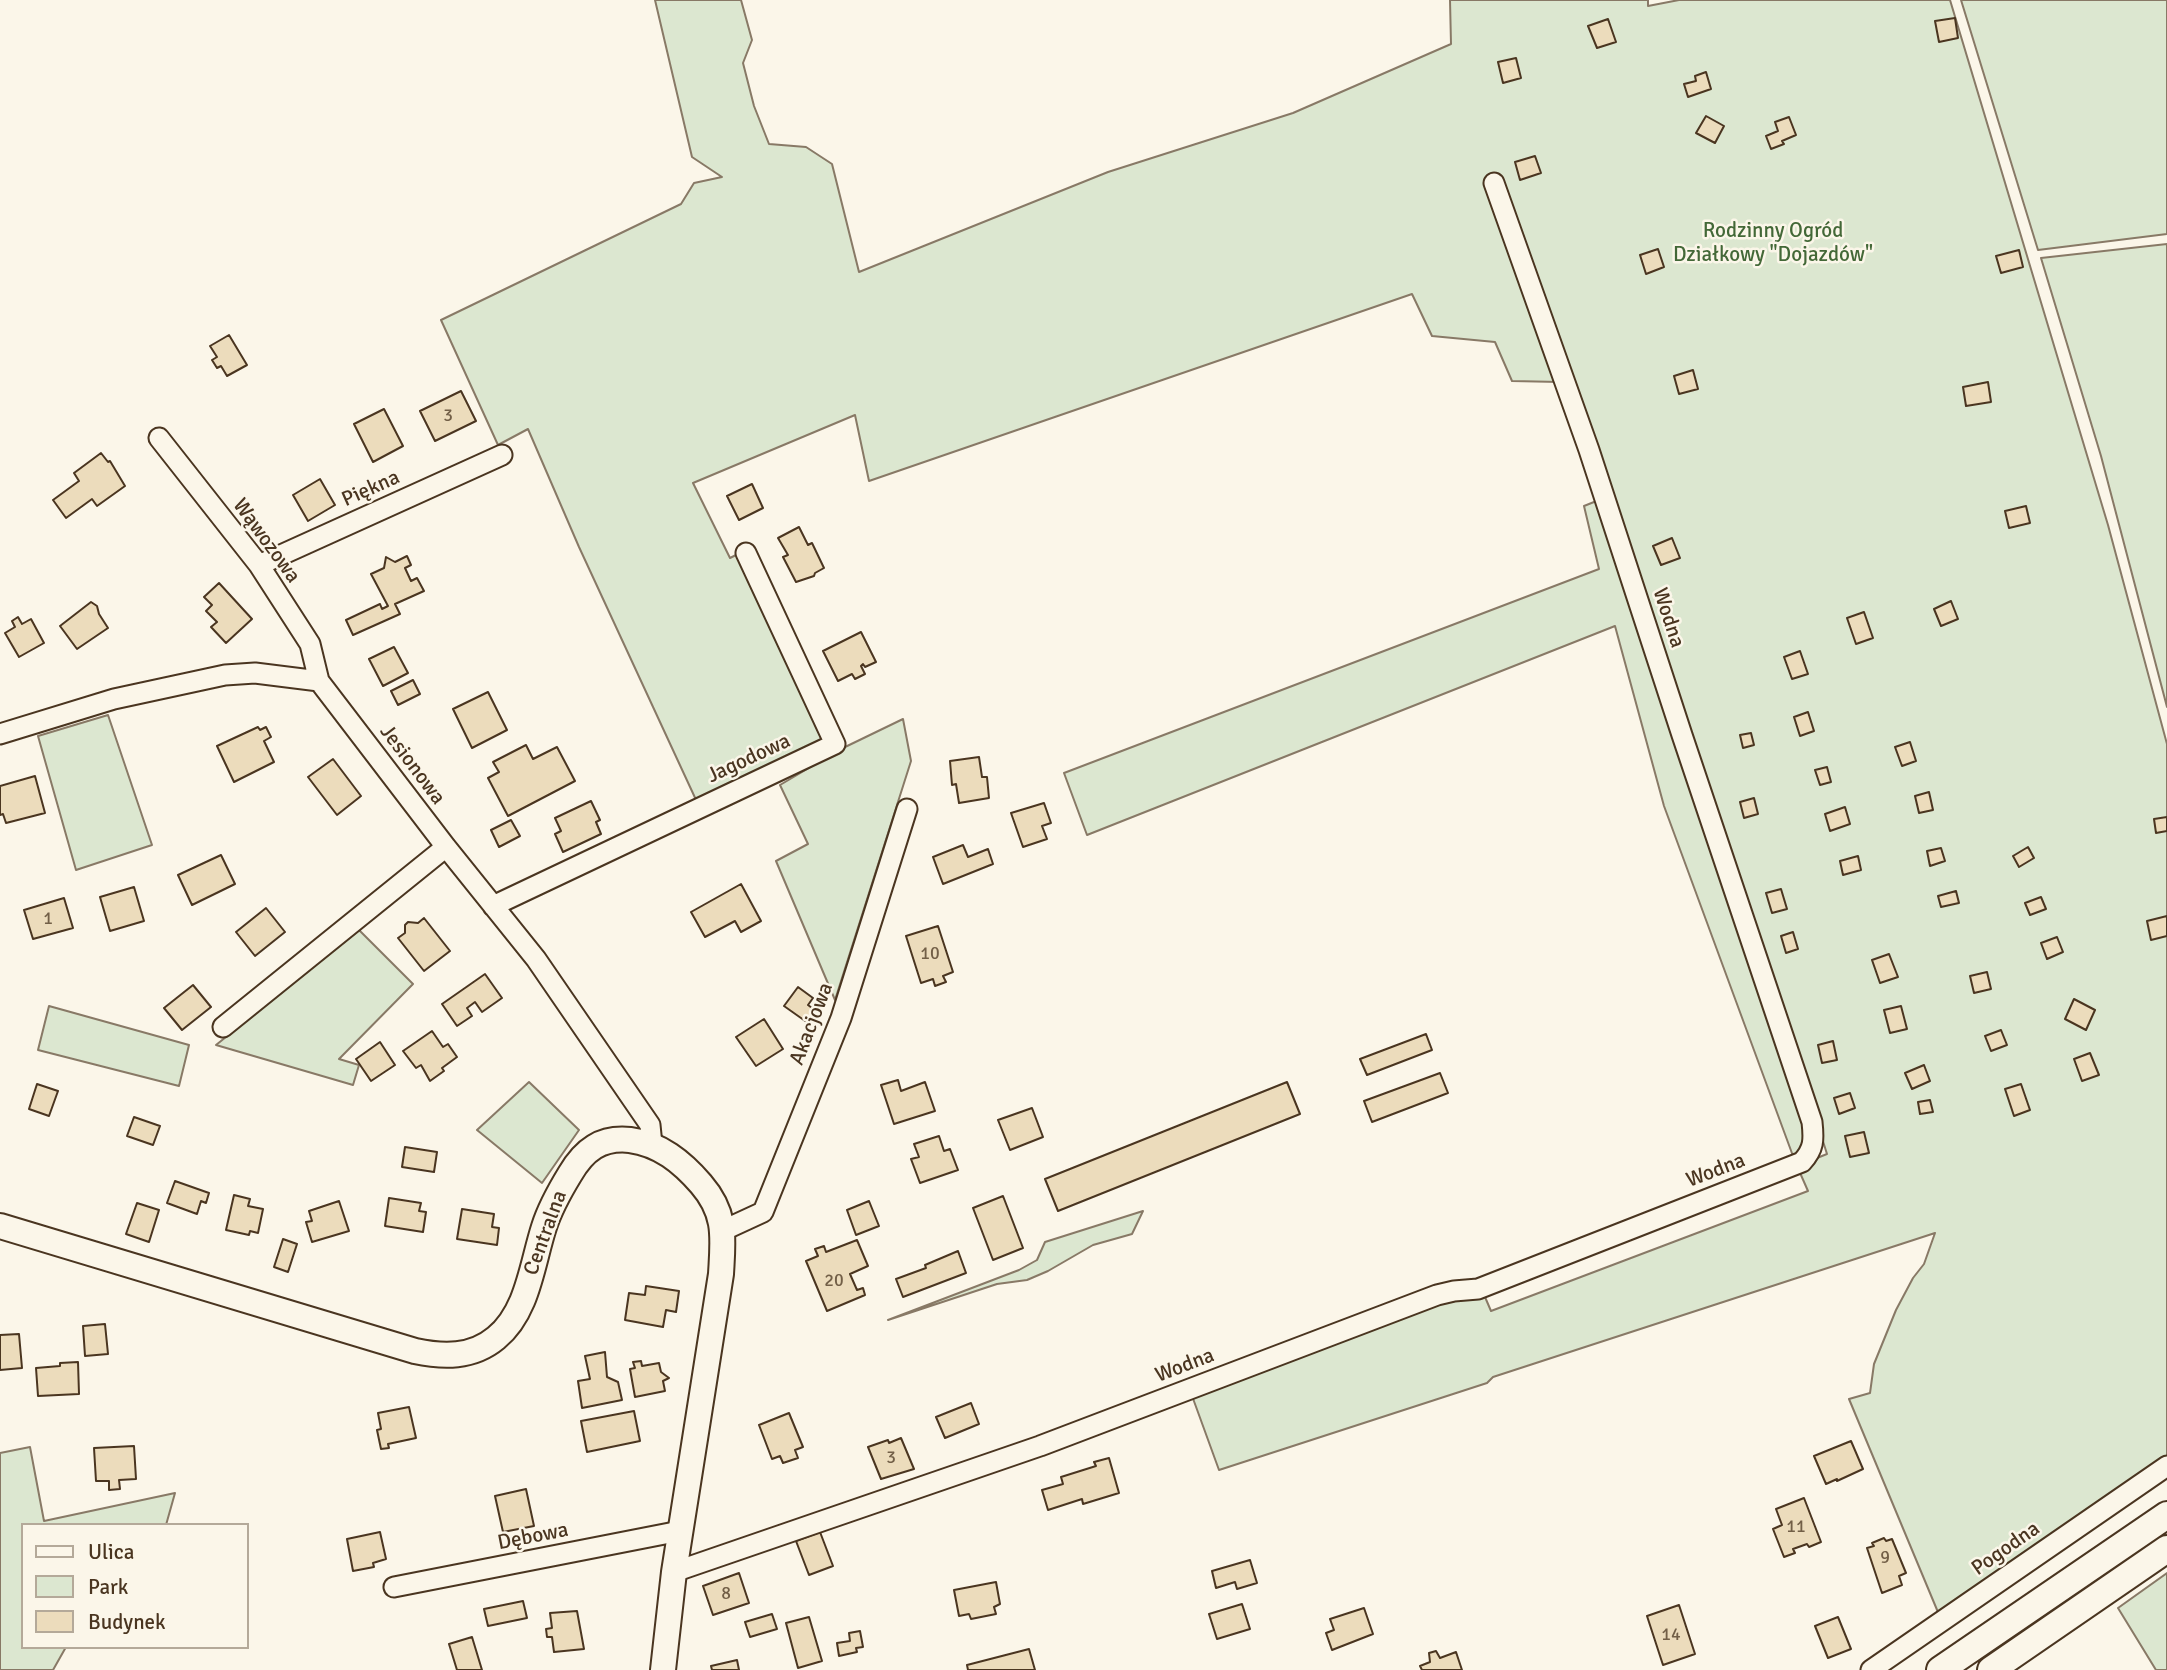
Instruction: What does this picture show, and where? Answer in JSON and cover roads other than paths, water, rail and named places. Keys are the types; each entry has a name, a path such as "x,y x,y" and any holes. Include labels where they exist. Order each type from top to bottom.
{"main road":[{"path":"1940,1670 2167,1514"},
{"path":"1991,1670 2167,1549"}],"street":[{"name":"Wodna","path":"674,1573 1040,1446 1437,1295 1454,1290 1478,1289 1802,1162 1811,1152 1814,1142 1812,1122 1589,450 1494,183"},
{"name":"Wąwozowa","path":"159,438 259,565 310,644 319,681"},
{"name":"Piękna","path":"259,565 502,455"},
{"name":"Jagodowa","path":"493,906 835,744 746,553"},
{"path":"0,734 114,699 225,675 255,673 319,681"},
{"name":"Jesionowa","path":"319,681 536,959 650,1125 652,1145"},
{"name":"Akacjowa","path":"724,1230 763,1212 841,1018 907,808"},
{"path":"223,1027 446,847"},
{"name":"Centralna","path":"0,1226 437,1356 468,1353 496,1338 515,1316 526,1290 553,1202 584,1153 597,1144 616,1139 652,1145 680,1162 707,1191 724,1230 721,1274 680,1531 663,1670"},
{"name":"Pogodna","path":"1871,1670 2167,1466"},
{"name":"Dębowa","path":"394,1587 680,1531"}],"park label":[{"name":"Rodzinny Ogród Działkowy \"Dojazdów\"","path":"1773,243"}]}
